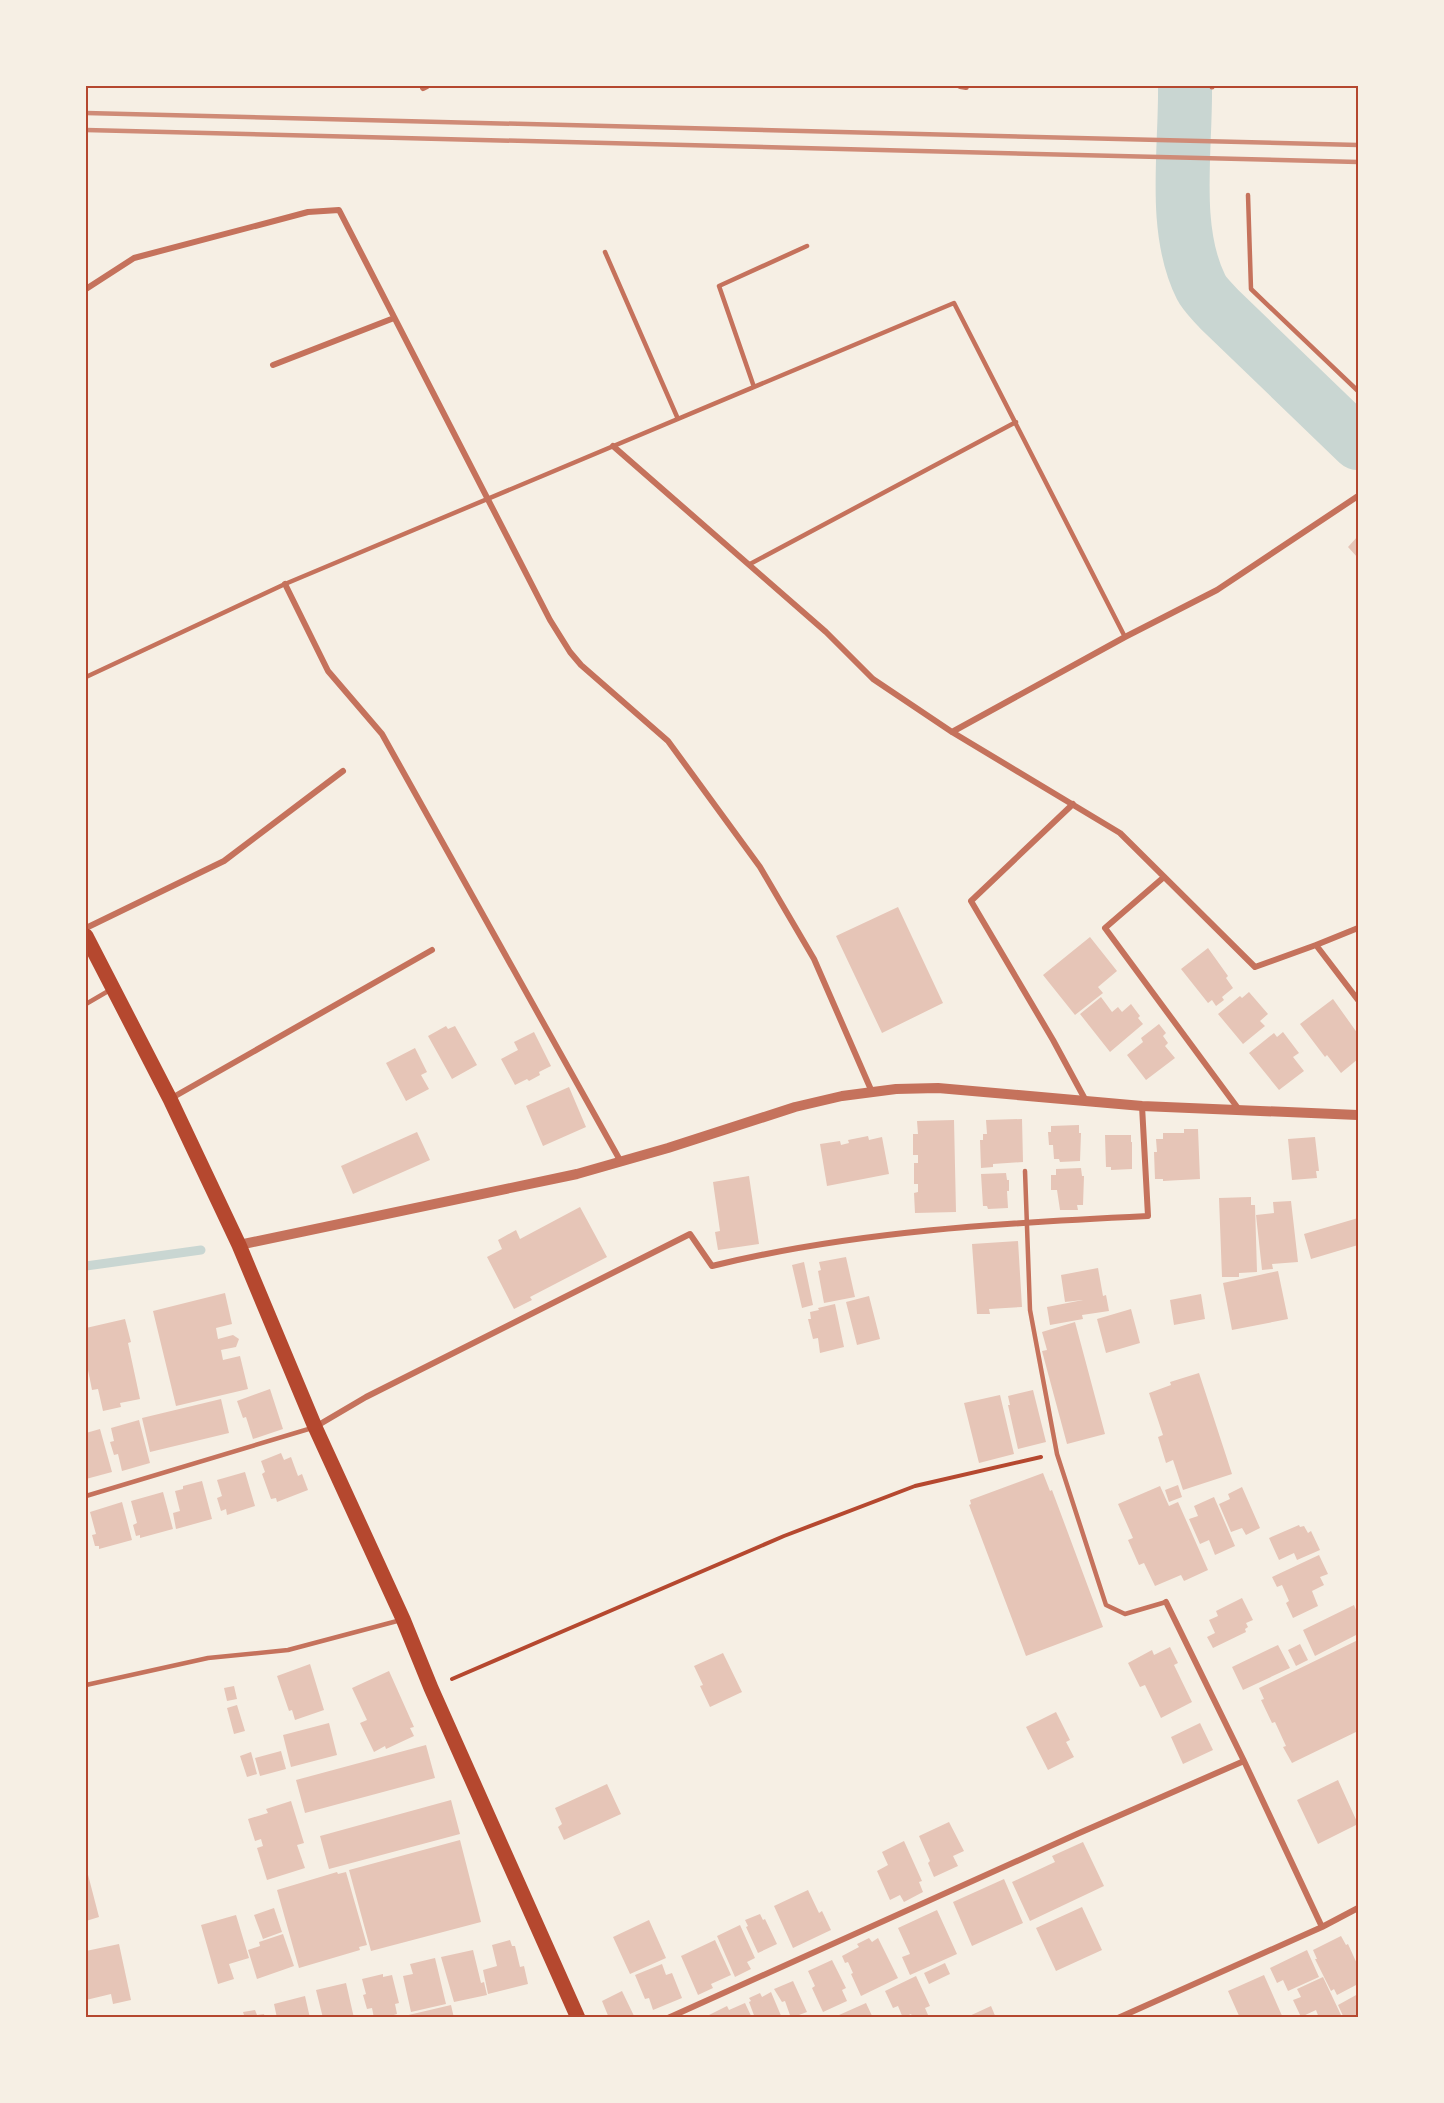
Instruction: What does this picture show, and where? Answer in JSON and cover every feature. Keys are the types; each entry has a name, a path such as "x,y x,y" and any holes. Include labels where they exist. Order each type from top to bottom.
{"main road":[{"path":"86,936 170,1099 239,1245 315,1427 403,1619 431,1688 578,2018"}],"street":[{"path":"960,86 966,86"},
{"path":"86,289 134,258 308,212 339,210 550,620 581,665 668,741 760,867 814,959 872,1092"},
{"path":"273,365 394,318"},
{"path":"613,446 826,632 873,679 952,732 1120,833 1256,967 1359,928"},
{"path":"952,732 1125,637 1217,590 1359,496"},
{"path":"285,584 328,671 382,734 621,1162"},
{"path":"86,928 224,861 343,771"},
{"path":"1073,804 971,901 1086,1101"},
{"path":"1164,877 1106,928 1240,1111"},
{"path":"1316,945 1359,1000"},
{"path":"170,1099 432,950"},
{"path":"239,1245 566,1176 621,1162 795,1107 842,1095 896,1089 938,1088 1142,1106 1359,1116"},
{"path":"315,1427 366,1397 690,1234 712,1266 754,1256 909,1232 1027,1222 1148,1216 1142,1106"},
{"path":"1166,1602 1322,1927"},
{"path":"668,2018 1244,1761"},
{"path":"1118,2018 1322,1927 1359,1908"}],"lane":[{"path":"1248,195 1251,289 1359,391"},
{"path":"754,387 719,286 807,246"},
{"path":"605,252 678,419"},
{"path":"86,677 285,584 954,303 1125,637"},
{"path":"750,564 1016,422"},
{"path":"86,1004 112,989"},
{"path":"1025,1171 1030,1310 1057,1454 1106,1605 1125,1614 1166,1602"},
{"path":"86,1496 315,1427"},
{"path":"86,1685 208,1658 288,1650 403,1619"}],"path":[{"path":"431,1688 784,1536 915,1486 1057,1454"}],"building":[{"path":"1358,536 1358,558 1348,547"},
{"path":"898,907 943,1003 882,1033 836,936"},
{"path":"1090,937 1117,971 1098,987 1103,993 1075,1015 1043,975"},
{"path":"1208,948 1228,976 1226,978 1233,988 1222,997 1224,1000 1216,1006 1212,1000 1208,1003 1181,969"},
{"path":"1249,992 1268,1014 1260,1021 1265,1026 1243,1044 1218,1014 1240,996 1242,998"},
{"path":"1101,997 1112,1012 1118,1007 1122,1012 1131,1004 1143,1024 1110,1052 1080,1014"},
{"path":"1333,999 1358,1034 1358,1059 1341,1073 1327,1055 1325,1057 1300,1024"},
{"path":"1159,1024 1166,1033 1163,1036 1168,1043 1165,1046 1175,1058 1146,1080 1127,1055 1143,1042 1141,1038"},
{"path":"446,1026 448,1029 455,1026 477,1065 452,1079 428,1036"},
{"path":"534,1032 551,1066 539,1072 540,1075 529,1081 527,1079 515,1085 501,1059 518,1050 514,1042"},
{"path":"1283,1032 1299,1053 1293,1057 1304,1071 1279,1090 1249,1053 1274,1033 1277,1037"},
{"path":"415,1048 427,1072 421,1075 429,1089 406,1101 386,1063"},
{"path":"569,1087 586,1127 543,1146 526,1106"},
{"path":"1022,1119 1023,1162 993,1164 993,1167 981,1168 980,1140 983,1140 983,1134 987,1134 986,1120"},
{"path":"954,1120 956,1212 915,1213 914,1193 918,1192 918,1184 914,1184 914,1163 918,1163 918,1155 913,1155 913,1134 918,1134 917,1121"},
{"path":"1079,1125 1080,1161 1060,1162 1059,1159 1054,1159 1053,1145 1049,1145 1048,1132 1051,1132 1051,1126"},
{"path":"1184,1129 1198,1129 1200,1179 1163,1181 1163,1179 1155,1179 1156,1139 1163,1139 1163,1133 1184,1133"},
{"path":"417,1132 430,1160 353,1194 341,1166"},
{"path":"1105,1135 1131,1135 1132,1169 1111,1170 1111,1167 1106,1167"},
{"path":"868,1136 869,1140 882,1137 889,1174 827,1186 820,1144 840,1141 841,1145 849,1143 848,1140"},
{"path":"1315,1137 1319,1171 1316,1171 1317,1178 1292,1180 1288,1139"},
{"path":"1081,1168 1082,1176 1084,1176 1083,1205 1077,1205 1078,1210 1060,1210 1057,1190 1051,1190 1051,1175 1056,1175 1056,1169"},
{"path":"1006,1173 1007,1180 1009,1180 1008,1208 988,1209 987,1206 983,1206 981,1174"},
{"path":"749,1176 759,1244 718,1250 715,1232 720,1231 713,1182"},
{"path":"1251,1197 1251,1205 1255,1205 1257,1272 1239,1273 1239,1277 1222,1277 1219,1198"},
{"path":"1291,1201 1298,1262 1272,1264 1273,1269 1262,1270 1256,1215 1274,1213 1273,1202"},
{"path":"580,1207 607,1257 530,1297 532,1300 514,1309 487,1257 502,1249 498,1240 516,1230 520,1239"},
{"path":"1358,1218 1358,1245 1311,1259 1304,1234"},
{"path":"1018,1241 1022,1307 989,1309 990,1314 977,1314 972,1244"},
{"path":"846,1257 855,1297 824,1303 818,1271 821,1270 819,1262"},
{"path":"804,1262 813,1305 802,1308 792,1265"},
{"path":"1098,1268 1103,1296 1106,1295 1109,1311 1082,1315 1083,1319 1050,1325 1047,1307 1083,1300 1065,1302 1061,1275"},
{"path":"1278,1271 1288,1319 1232,1330 1223,1283"},
{"path":"225,1293 232,1324 216,1328 218,1339 233,1335 239,1339 236,1347 221,1350 223,1360 240,1356 248,1389 176,1406 153,1311"},
{"path":"1201,1294 1205,1319 1174,1325 1170,1300"},
{"path":"869,1296 880,1339 857,1345 846,1302"},
{"path":"835,1304 844,1347 820,1353 818,1338 813,1339 808,1319 811,1319 810,1312"},
{"path":"1131,1309 1140,1343 1106,1353 1097,1319"},
{"path":"125,1319 140,1399 120,1403 121,1407 103,1411 98,1389 92,1390 86,1360 86,1328"},
{"path":"1075,1322 1105,1434 1067,1444 1042,1351 1047,1350 1042,1332"},
{"path":"1199,1373 1232,1474 1183,1490 1173,1460 1166,1463 1158,1437 1163,1435 1149,1393 1171,1385 1170,1382"},
{"path":"270,1389 283,1429 253,1439 246,1417 243,1418 237,1401"},
{"path":"1033,1390 1046,1442 1018,1449 1008,1396"},
{"path":"1000,1395 1014,1454 979,1463 964,1403"},
{"path":"221,1399 229,1433 150,1452 142,1418"},
{"path":"139,1420 150,1463 122,1471 118,1454 114,1455 110,1442 114,1441 111,1428"},
{"path":"100,1429 112,1472 86,1479 86,1433"},
{"path":"281,1453 284,1460 291,1457 298,1476 302,1474 308,1490 277,1502 276,1498 271,1499 262,1474 265,1472 261,1461"},
{"path":"245,1472 255,1506 227,1515 226,1509 221,1511 217,1498 222,1496 217,1480"},
{"path":"1043,1473 1050,1491 1052,1490 1103,1627 1026,1656 969,1505 970,1500"},
{"path":"202,1481 212,1519 176,1529 173,1513 180,1511 175,1491 183,1489 183,1486"},
{"path":"1178,1485 1182,1497 1169,1502 1165,1490"},
{"path":"1160,1486 1169,1506 1178,1502 1208,1570 1184,1581 1181,1575 1155,1586 1144,1563 1139,1565 1128,1540 1133,1538 1118,1504"},
{"path":"1242,1487 1260,1528 1246,1535 1242,1528 1231,1532 1219,1504 1230,1499 1228,1494"},
{"path":"163,1492 173,1529 140,1538 140,1535 136,1536 133,1525 137,1523 131,1501"},
{"path":"1214,1497 1235,1546 1215,1555 1209,1540 1200,1544 1189,1519 1198,1516 1194,1506"},
{"path":"122,1502 132,1540 99,1549 99,1546 95,1546 92,1535 96,1534 90,1512"},
{"path":"1299,1525 1304,1526 1308,1533 1311,1531 1320,1550 1297,1560 1294,1553 1279,1560 1269,1538"},
{"path":"1319,1555 1328,1574 1320,1577 1324,1585 1312,1591 1318,1606 1293,1618 1286,1603 1289,1601 1282,1585 1277,1587 1272,1577"},
{"path":"1242,1598 1253,1620 1246,1623 1248,1627 1245,1629 1246,1632 1213,1648 1207,1637 1215,1633 1209,1620 1218,1616 1216,1611"},
{"path":"1354,1605 1358,1615 1358,1634 1315,1656 1303,1630"},
{"path":"1358,1640 1358,1731 1292,1763 1283,1747 1286,1746 1275,1722 1272,1723 1261,1700 1264,1699 1259,1688"},
{"path":"1300,1644 1308,1660 1296,1666 1288,1650"},
{"path":"1278,1645 1290,1668 1243,1690 1232,1667"},
{"path":"1170,1647 1178,1663 1174,1665 1192,1702 1161,1718 1145,1685 1140,1687 1128,1663 1152,1650 1154,1655"},
{"path":"723,1653 742,1692 710,1707 694,1666"},
{"path":"310,1664 324,1710 295,1720 292,1710 289,1711 277,1676"},
{"path":"389,1671 414,1727 410,1728 414,1736 374,1752 360,1723 367,1720 352,1688"},
{"path":"234,1686 237,1699 227,1701 224,1688"},
{"path":"237,1705 245,1731 234,1734 227,1708"},
{"path":"1056,1712 1070,1740 1066,1742 1074,1757 1048,1770 1026,1727"},
{"path":"329,1723 337,1755 291,1767 283,1735"},
{"path":"1200,1723 1213,1750 1183,1764 1171,1737"},
{"path":"426,1745 435,1778 305,1813 296,1780"},
{"path":"281,1751 286,1769 260,1776 255,1758"},
{"path":"251,1752 257,1774 247,1777 240,1756"},
{"path":"1338,1780 1358,1824 1318,1844 1297,1800"},
{"path":"607,1784 621,1814 564,1840 558,1827 562,1824 555,1808"},
{"path":"451,1800 460,1834 329,1869 320,1836"},
{"path":"291,1801 304,1843 297,1845 305,1868 267,1880 257,1848 263,1846 261,1839 255,1841 248,1819 268,1813 266,1809"},
{"path":"949,1822 964,1851 953,1856 958,1866 934,1877 919,1836"},
{"path":"460,1840 481,1922 371,1951 349,1870"},
{"path":"904,1841 922,1881 919,1882 923,1892 904,1902 900,1895 890,1900 877,1871 888,1865 882,1852"},
{"path":"1083,1842 1104,1886 1030,1921 1012,1882 1055,1862 1052,1856"},
{"path":"86,1867 99,1917 86,1921"},
{"path":"337,1872 338,1874 346,1872 367,1945 359,1947 360,1950 299,1968 277,1890"},
{"path":"1004,1879 1023,1923 972,1946 953,1902"},
{"path":"808,1890 819,1913 822,1911 831,1930 793,1948 774,1906"},
{"path":"1082,1907 1102,1950 1056,1971 1036,1928"},
{"path":"274,1908 282,1932 263,1939 254,1915"},
{"path":"937,1910 957,1954 910,1975 902,1957 910,1954 898,1928"},
{"path":"760,1914 763,1920 765,1919 777,1944 758,1953 745,1920"},
{"path":"236,1915 249,1958 229,1964 234,1979 218,1984 201,1925"},
{"path":"649,1920 666,1958 630,1974 613,1937"},
{"path":"740,1925 755,1958 747,1962 751,1969 735,1977 717,1936"},
{"path":"283,1934 294,1966 257,1979 248,1950 260,1946 259,1942"},
{"path":"1341,1936 1346,1945 1348,1944 1358,1966 1358,1984 1337,1995 1334,1989 1331,1991 1313,1950"},
{"path":"869,1938 872,1942 878,1938 898,1978 861,1996 848,1962 845,1963 842,1956 859,1947 857,1944"},
{"path":"510,1940 512,1946 515,1946 520,1967 524,1966 528,1984 488,1994 483,1970 497,1966 492,1945"},
{"path":"715,1940 731,1975 711,1984 713,1988 698,1995 681,1956"},
{"path":"119,1944 131,2000 113,2004 111,1994 86,2000 86,1951"},
{"path":"473,1950 481,1983 484,1982 487,1995 454,2002 441,1957"},
{"path":"1307,1950 1319,1977 1288,1991 1283,1980 1277,1983 1270,1968"},
{"path":"435,1958 446,2004 411,2012 403,1976 413,1974 410,1964"},
{"path":"832,1960 846,1988 842,1990 847,2001 823,2012 812,1988 815,1986 808,1971"},
{"path":"945,1963 950,1974 929,1984 924,1973"},
{"path":"662,1964 666,1975 672,1973 682,1998 653,2010 649,1998 645,1999 635,1975"},
{"path":"383,1974 383,1977 392,1975 399,2003 395,2004 397,2014 374,2018 372,2008 367,2009 362,1979"},
{"path":"1264,1975 1283,2018 1240,2018 1228,1991"},
{"path":"916,1976 930,2006 925,2008 928,2015 923,2018 913,2018 911,2014 903,2018 898,2006 893,2008 885,1991"},
{"path":"1323,1977 1341,2015 1336,2018 1319,2018 1316,2010 1301,2017 1293,2000 1301,1997 1297,1989"},
{"path":"793,1981 807,2012 791,2018 785,2001 782,2002 774,1989"},
{"path":"346,1983 354,2018 323,2018 316,1990"},
{"path":"622,1991 635,2018 609,2018 602,2001"},
{"path":"771,1992 782,2018 755,2018 749,1998 760,1993 762,1997"},
{"path":"1358,1994 1358,2018 1344,2018 1338,2005"},
{"path":"305,1996 310,2018 277,2018 274,2004"},
{"path":"745,2003 752,2018 710,2018 709,2015 727,2006 729,2010"},
{"path":"866,2003 873,2018 841,2018 839,2015"},
{"path":"451,2005 454,2018 400,2018 400,2017"},
{"path":"991,2006 996,2018 965,2018"},
{"path":"255,2010 257,2015 264,2014 265,2018 245,2018 243,2012"}],"waterway":[{"path":"1185,86 1183,215 1186,240 1201,287 1219,309 1358,443"},
{"path":"86,1266 201,1250"}],"railway":[{"path":"86,113 1358,145"},
{"path":"86,130 1358,162"}]}
